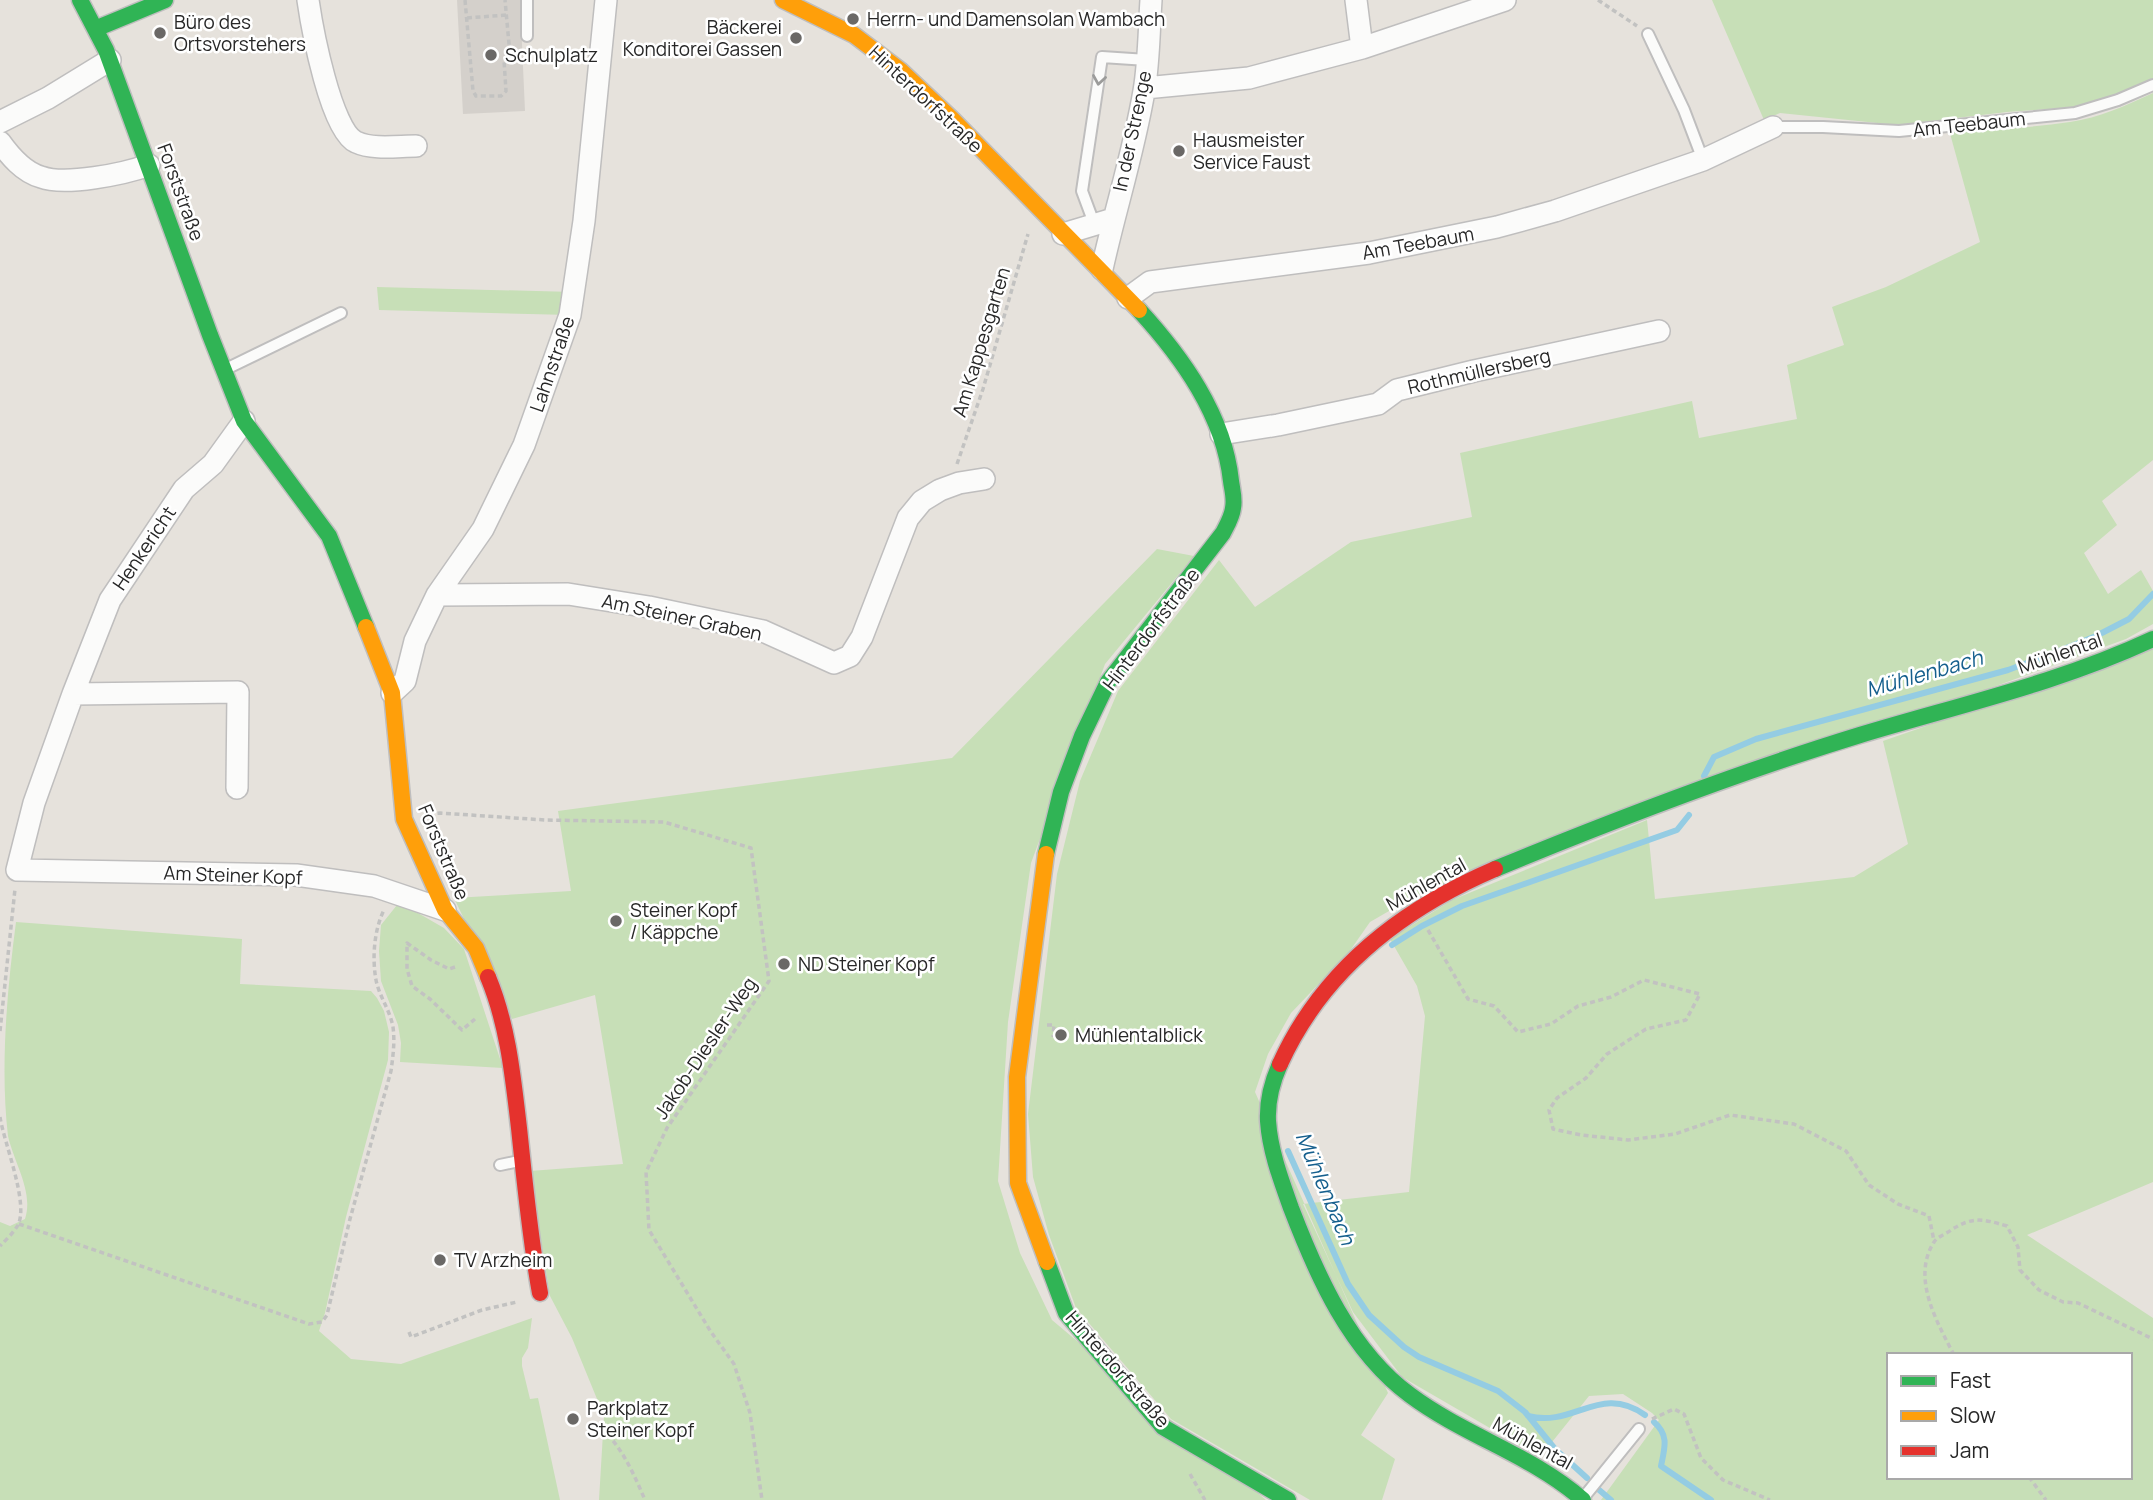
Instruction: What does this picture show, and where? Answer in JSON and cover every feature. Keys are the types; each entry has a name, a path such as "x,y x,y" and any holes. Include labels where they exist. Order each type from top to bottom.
{"street":[{"name":"Forststraße","path":"80,0 110,60 244,421 329,536 392,693 404,819 445,910 475,948 492,987 512,1066 532,1251 540,1293"},
{"path":"95,29 165,0"},
{"path":"308,0 324,76 337,116 348,137 364,145 416,146"},
{"name":"Lahnstraße","path":"392,693 405,681 415,641 437,595 483,529 524,445 570,315 584,221 606,0"},
{"name":"Hinterdorfstraße","path":"783,0 862,40 902,73 1037,205 1063,234 1102,269 1173,350 1194,382 1221,434 1234,505 1223,533 1108,682 1082,736 1061,792 1043,864 1020,1049 1017,1077 1018,1183 1066,1313 1145,1406 1163,1427 1288,1500"},
{"name":"In der Strenge","path":"1102,269 1106,225 1145,88 1151,0"},
{"path":"1356,0 1362,48"},
{"path":"1145,88 1250,78 1362,48 1505,0"},
{"path":"0,122 48,98 110,60"},
{"name":"Am Teebaum","path":"1128,298 1150,282 1369,253 1497,228 1703,160 1773,127"},
{"path":"0,142 23,168 50,180 101,176 149,165"},
{"path":"1063,234 1106,225"},
{"name":"Rothmüllersberg","path":"1221,434 1378,404 1397,390 1659,331"},
{"name":"Henkericht","path":"17,870 34,803 110,600 184,488 213,464 244,421"},
{"name":"Am Steiner Graben","path":"437,595 568,594 649,607 764,631 834,663 849,656 862,637 908,518 922,501 950,487 984,479"},
{"name":"Mühlental","path":"1583,1500 1552,1475 1462,1429 1403,1391 1371,1360 1340,1314 1289,1201 1277,1169 1268,1128 1274,1079 1296,1034 1313,1009 1356,959 1405,917 1449,892 1516,861 1779,762 2046,681 2153,639"},
{"path":"73,694 238,692 237,788"},
{"name":"Am Steiner Kopf","path":"17,870 296,875 393,890 445,910"}],"lane":[{"path":"527,0 527,36"},
{"path":"1648,34 1684,110 1703,160"},
{"path":"1106,225 1082,196 1102,57 1147,60"},
{"name":"Am Teebaum","path":"1773,127 1899,131 2075,113 2118,100 2153,85"},
{"path":"224,370 341,313"},
{"path":"500,1165 522,1160"},
{"path":"1583,1500 1639,1429"}],"path":[{"path":"466,0 473,91 476,96 501,96 506,91 504,60 510,55 506,0"},
{"path":"1598,0 1648,34"},
{"path":"467,18 506,15"},
{"name":"Am Kappesgarten","path":"950,487 983,389 1037,205"},
{"name":"Jakob-Diesler-Weg","path":"404,819 440,813 545,820 664,822 751,848 769,981 667,1128 646,1172 649,1230 711,1332 734,1364 750,1413 762,1500"},
{"path":"0,1031 17,870"},
{"path":"19,1224 296,1320 309,1324 321,1322 327,1315 350,1219 391,1071 393,1026 388,1006 376,982 375,951 379,921 393,890"},
{"path":"1430,933 1468,999 1494,1006 1518,1032 1551,1024 1578,1006 1611,997 1644,979 1700,994 1686,1020 1646,1029 1607,1054 1586,1078 1557,1098 1549,1110 1553,1129 1628,1140 1675,1134 1730,1115 1794,1124 1846,1151 1869,1185 1898,1203 1929,1216 1934,1241 1924,1269 1932,1312 1953,1353"},
{"path":"461,964 449,970 407,943 407,969 412,985 462,1030 482,1014"},
{"path":"0,1117 3,1137 22,1202 19,1224 0,1246"},
{"path":"1934,1241 1966,1221 1984,1219 2007,1226 2018,1247 2020,1270 2039,1290 2063,1302 2078,1303 2153,1339"},
{"path":"409,1332 411,1337 482,1310 540,1293"},
{"path":"1639,1429 1658,1415 1674,1409 1684,1413 1701,1458 1723,1480 1770,1500"},
{"path":"595,1423 605,1430 630,1466 645,1500"},
{"path":"2030,1479 2046,1500"}],"green space":[{"path":"1712,0 2153,0 2153,79 2110,97 2076,107 1897,125 1780,113 1764,120"},
{"path":"2153,93 2153,460 2102,501 2117,525 2084,553 2108,594 2141,570 2153,591 2153,624 2126,639 1415,896 1370,922 1349,952 1291,1013 1268,1054 1255,1092 1388,1393 1361,1435 1395,1459 1382,1500 1310,1500 1171,1419 1076,1308 1049,1235 1033,1177 1028,1114 1057,874 1080,781 1118,691 1219,560 1255,607 1351,542 1472,517 1460,453 1692,401 1699,438 1797,419 1787,365 1844,345 1832,307 1886,287 1980,242 1949,130 2025,127 2081,120"},
{"path":"377,287 574,292 570,315 379,310"},
{"path":"1157,549 1194,556 1105,664 1031,863 1008,1022 998,1181 1020,1253 1052,1320 1266,1500 599,1500 604,1416 572,1338 550,1296 530,1171 623,1164 595,995 512,1019 454,898 571,891 558,811 952,758"},
{"path":"2153,647 2153,1182 2027,1235 2153,1318 2153,1500 1601,1500 1659,1420 1623,1394 1589,1396 1540,1457 1402,1377 1353,1312 1303,1204 1409,1192 1425,1016 1417,986 1390,939 1452,900 1647,820 1655,899 1854,877 1908,844 1883,741"},
{"path":"397,905 411,909 444,928 464,949 503,1068 400,1062 398,1025 381,981 379,951 381,925"},
{"path":"16,922 242,939 240,984 371,991 384,1011 389,1032 388,1060 319,1331 351,1359 401,1364 532,1318 528,1348 522,1358 522,1366 530,1399 538,1398 560,1500 0,1500 0,1222 10,1226 25,1219 27,1209 25,1188 8,1136 6,1110 7,1002"}],"shaded area":[{"name":"Schulplatz","path":"457,0 520,0 525,111 463,114"}],"waterway":[{"name":"Mühlenbach","path":"1704,776 1714,757 1756,739 2008,670 2096,636 2129,619 2153,594"},
{"name":"Mühlenbach","path":"1392,945 1462,906 1677,830 1689,815"},
{"name":"Mühlenbach","path":"1288,1151 1348,1284 1369,1315 1419,1357 1498,1391 1525,1412 1555,1449 1587,1478"},
{"name":"Mühlenbach","path":"1528,1416 1559,1416 1600,1404 1614,1403 1629,1406 1645,1415"},
{"name":"Mühlenbach","path":"1654,1422 1664,1437 1661,1466 1711,1500"},
{"name":"Mühlenbach","path":"1598,1489 1611,1500"}],"traffic: fast":[{"path":"80,0 106,50 244,421 329,536 366,627"},
{"path":"95,29 165,0"},
{"path":"1046,854 1061,792 1082,736 1108,682 1223,533 1234,505 1227,457 1210,410 1171,347 1139,310"},
{"path":"1495,869 1721,781 1860,735 2045,681 2153,639"},
{"path":"1280,1064 1268,1106 1269,1132 1274,1154 1291,1208 1312,1260 1353,1334 1370,1357 1410,1395 1453,1422 1542,1470 1583,1500"},
{"path":"1047,1262 1066,1313 1163,1427 1288,1500"}],"traffic: slow":[{"path":"783,0 854,35 900,70 953,120 1139,310"},
{"path":"366,627 392,693 404,819 445,910 476,948 488,977"},
{"path":"1046,854 1017,1077 1018,1183 1047,1262"}],"traffic: jam":[{"path":"1280,1064 1319,999 1342,971 1369,946 1428,903 1495,869"},
{"path":"488,977 509,1051 540,1293"}],"place":[{"name":"Herrn- und Damensolan Wambach","path":"853,19"},
{"name":"Büro des Ortsvorstehers","path":"160,33"},
{"name":"Bäckerei Konditorei Gassen","path":"796,38"},
{"name":"Schulplatz","path":"491,55"},
{"name":"Hausmeister Service Faust","path":"1179,151"},
{"name":"Steiner Kopf / Käppche","path":"616,921"},
{"name":"ND Steiner Kopf","path":"784,964"},
{"name":"Mühlentalblick","path":"1061,1035"},
{"name":"TV Arzheim","path":"440,1260"},
{"name":"Parkplatz Steiner Kopf","path":"573,1419"}]}
